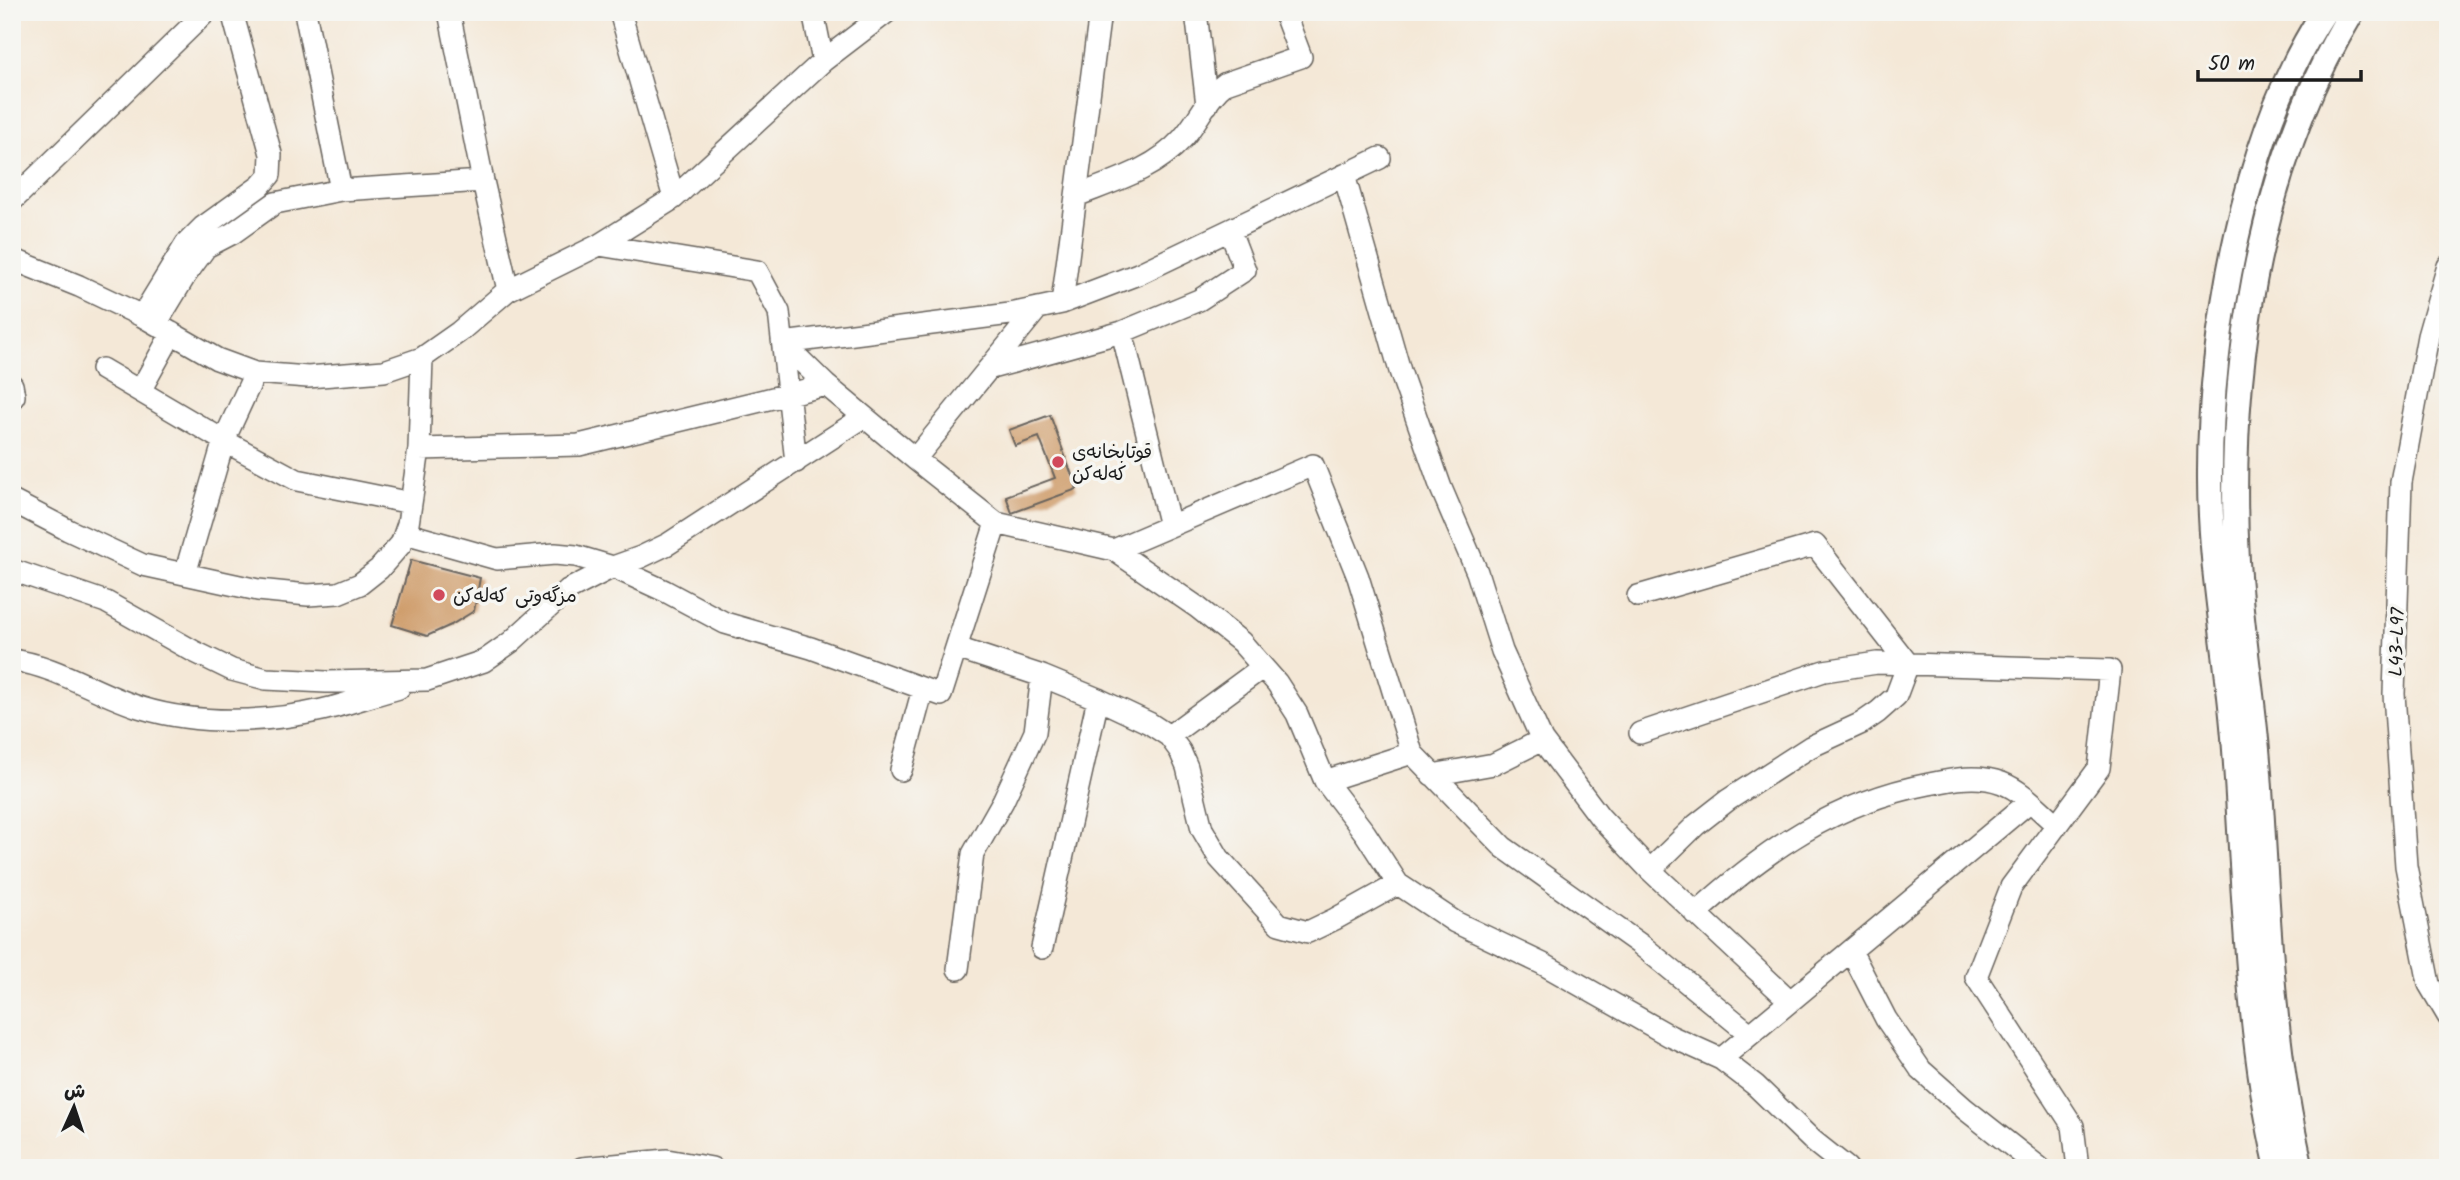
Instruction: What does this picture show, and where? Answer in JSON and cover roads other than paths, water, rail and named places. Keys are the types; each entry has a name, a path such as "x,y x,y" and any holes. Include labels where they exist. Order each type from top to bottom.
{"street":[{"path":"12,201 205,12"},
{"path":"140,391 157,324 186,244 203,228 260,186 271,174 271,154 232,12"},
{"path":"305,12 341,191"},
{"path":"449,12 508,290"},
{"path":"620,12 674,198"},
{"path":"813,12 823,61"},
{"path":"12,259 79,286 157,324 217,359 255,373 308,377 384,371 422,358 459,332 508,290 599,245 674,198 823,61 887,12"},
{"path":"1062,303 1100,12"},
{"path":"1196,12 1207,105"},
{"path":"1076,196 1131,175 1165,156 1193,127 1218,89 1226,83 1301,57 1284,12"},
{"path":"2301,1168 2259,950 2211,507 2211,443 2222,319 2231,269 2261,148 2283,88 2324,12"},
{"path":"2278,1168 2263,1099 2254,1035 2259,950 2256,731 2237,559 2235,458 2247,331 2258,268 2279,180 2311,88 2351,12"},
{"path":"783,342 1010,314 1062,303 1138,274 1380,158"},
{"path":"1344,175 1399,371 1441,488 1476,572 1502,651 1542,740 1600,817 1650,870 1790,1002"},
{"path":"157,324 185,276 206,247 233,233 275,203 341,191 483,181"},
{"path":"988,369 1122,332 1199,300 1245,270 1230,231"},
{"path":"599,245 757,271 779,312 796,462"},
{"name":"L43-L97","path":"2448,266 2428,336 2401,482 2394,694 2406,866 2429,984 2448,1016"},
{"path":"915,459 1038,308"},
{"path":"1122,332 1170,526"},
{"path":"783,342 826,385 996,523 1114,550 1206,614 1241,642 1277,682 1297,714 1325,781 1365,833 1398,884 1455,922 1543,964 1670,1036 1721,1059 1755,1085 1813,1141 1847,1168"},
{"path":"12,501 143,565 258,590 308,595 338,593 360,584 379,569 401,544 405,533 419,449 422,358"},
{"path":"102,369 297,480 411,503"},
{"path":"185,574 224,440 255,373"},
{"path":"12,385 12,399"},
{"path":"419,449 579,445 826,385"},
{"path":"12,660 44,668 143,709 180,717 214,719 245,719 321,710 427,680 484,661 511,642 568,590 668,544 864,417"},
{"path":"1114,550 1313,465 1358,577 1412,752 1503,847 1641,945 1750,1034"},
{"path":"405,533 496,559 555,554 576,556 613,567 725,623 811,648 941,695 996,523"},
{"path":"1637,596 1815,545 1908,664"},
{"path":"12,569 106,602 203,656 232,670 266,680 427,680"},
{"path":"957,648 1042,676 1098,699 1149,723 1169,736 1184,759 1202,829 1219,858 1279,924 1308,932 1398,884"},
{"path":"1640,733 1824,671 1852,665 1877,663 2110,670 2099,768 2011,887 1976,977 2073,1126 2078,1168"},
{"path":"1650,870 1696,825 1728,800 1789,759 1862,723 1878,712 1896,696 1908,664"},
{"path":"1169,736 1263,667"},
{"path":"958,969 973,854 1003,801 1035,732 1042,676"},
{"path":"901,770 923,689"},
{"path":"1042,948 1098,699"},
{"path":"1432,775 1494,764 1542,740"},
{"path":"1325,781 1412,752"},
{"path":"1695,914 1753,863 1821,820 1873,797 1955,779 1982,778 2015,790 2057,825"},
{"path":"1721,1059 2029,802"},
{"path":"1851,951 1886,1019 1921,1070 1965,1109 2040,1168"},
{"path":"582,1168 666,1164 712,1168"}],"place":[{"name":"قوتابخانەی کەلەکن","path":"1058,462"},
{"name":"مزگەوتی کەلەکن","path":"439,595"}]}
